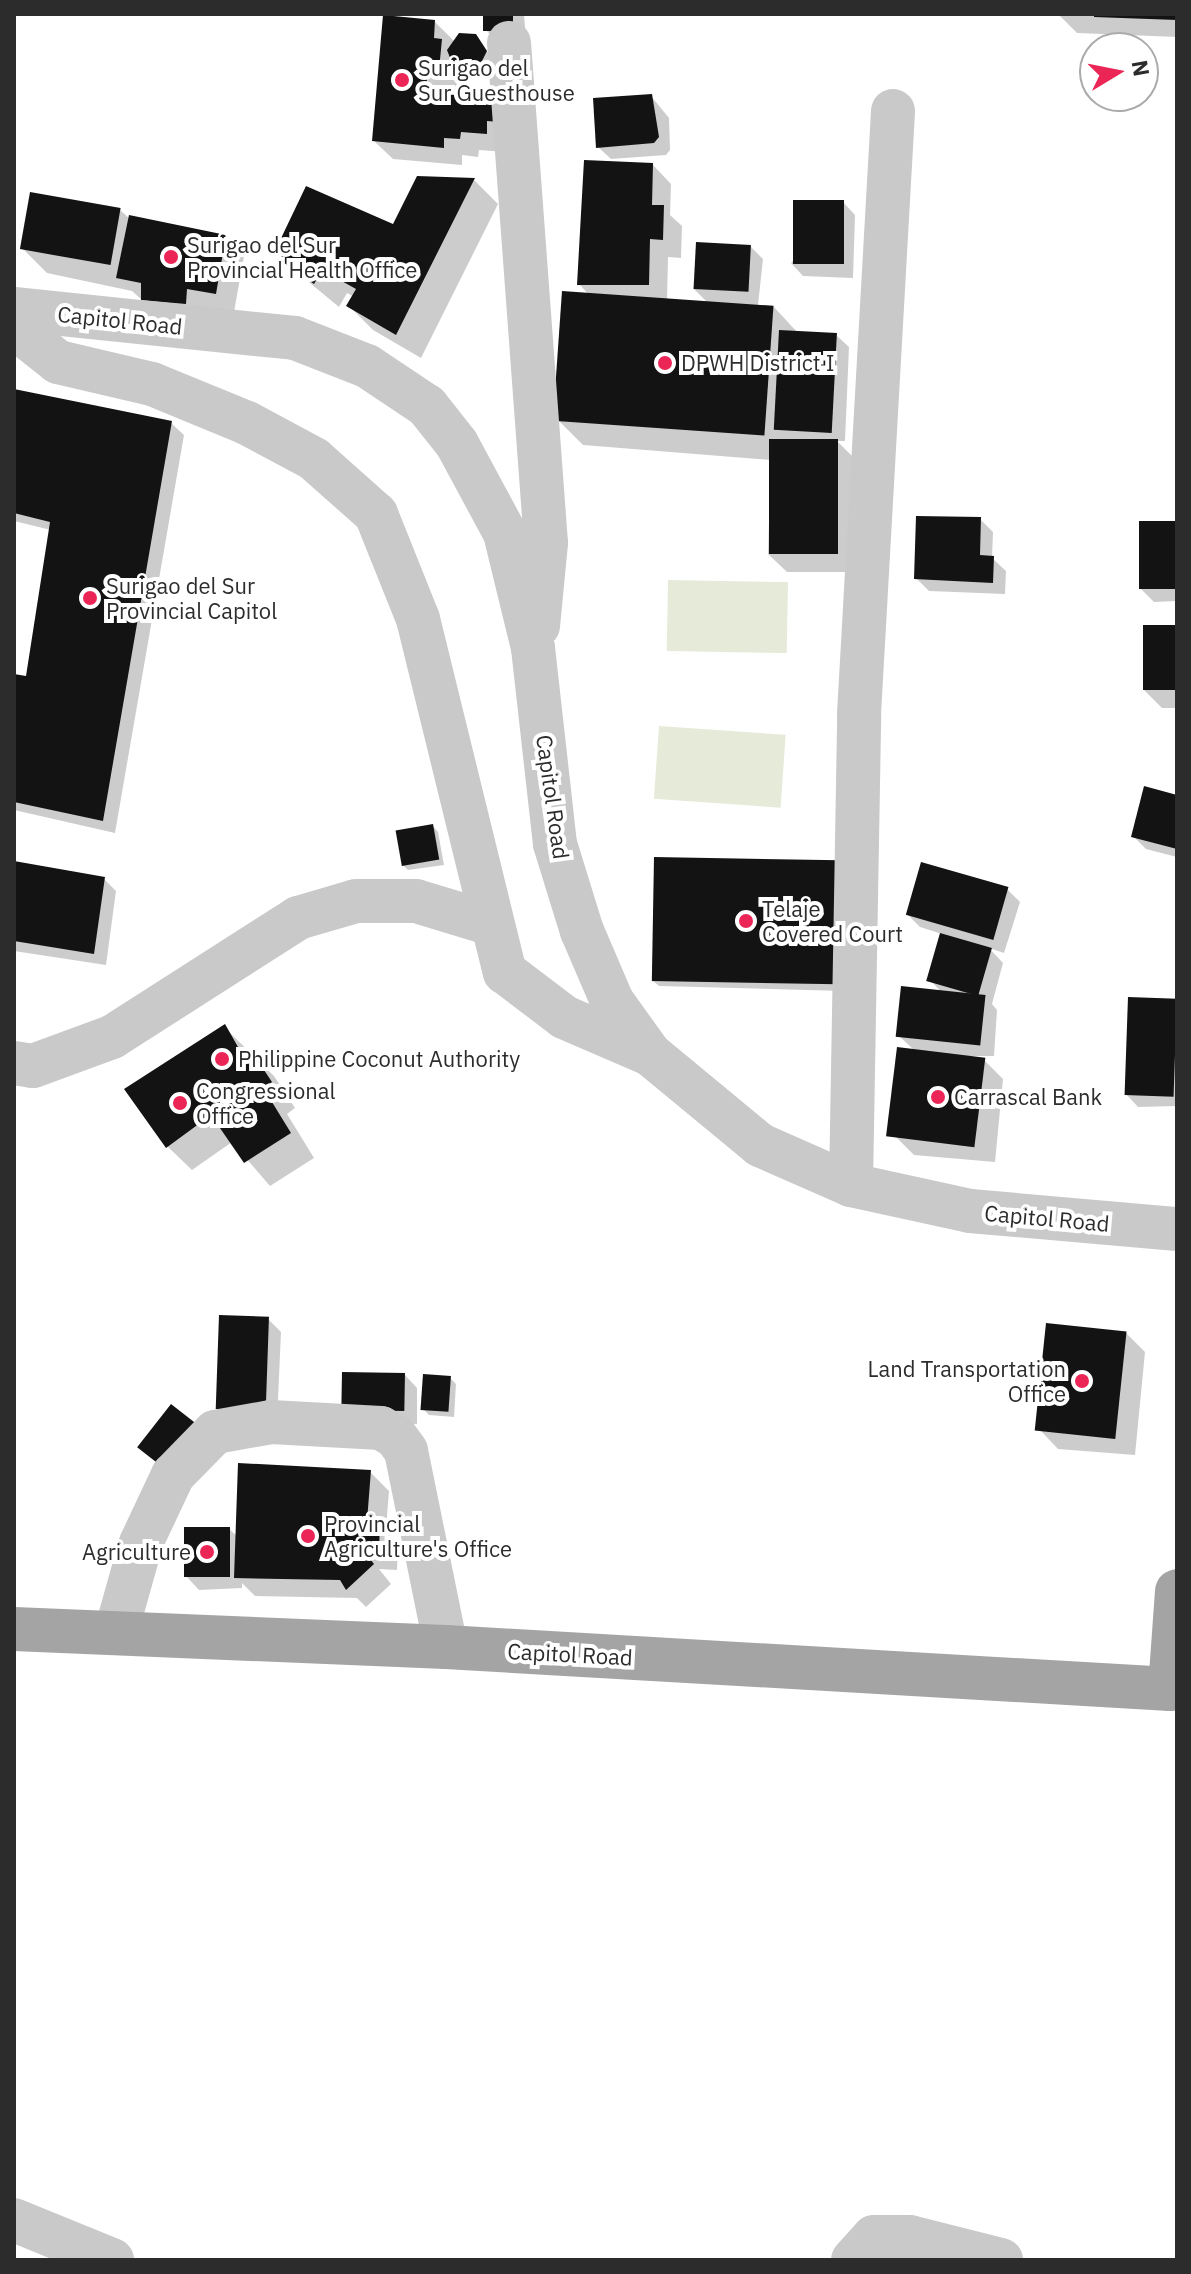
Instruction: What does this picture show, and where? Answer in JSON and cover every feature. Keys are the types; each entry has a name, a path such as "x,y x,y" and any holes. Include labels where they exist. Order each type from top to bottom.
{"main road":[{"name":"Capitol Road","path":"14,1629 446,1647 1173,1690 1177,1591"}],"street":[{"path":"509,43 546,543 533,648"},
{"path":"851,1185 859,714 893,111"},
{"name":"Capitol Road","path":"14,309 295,338 367,366 427,406 457,444 505,533 533,648 555,844 582,931 612,1001 650,1054 760,1145 851,1185 970,1211 1177,1229"},
{"path":"14,327 58,362 152,384 247,423 314,459 376,514 418,619 505,972 527,992 600,1036 650,1054"},
{"path":"14,1063 33,1066 112,1037 298,918 356,901 416,901 492,924"},
{"path":"116,1632 141,1543 173,1475 215,1432 271,1422 381,1428 396,1437 406,1451 446,1647"},
{"path":"14,2220 112,2260"},
{"path":"853,2260 874,2237 910,2237 1001,2260"}],"green space":[{"path":"668,580 788,582 787,653 667,651"},
{"path":"659,726 786,735 781,808 654,799"}],"building":[{"path":"483,14 513,14 513,31 483,31"},
{"path":"1094,14 1177,14 1177,20 1094,17"},
{"name":"Surigao del Sur Guesthouse","path":"383,15 435,20 434,38 442,39 439,70 428,69 426,90 502,97 499,122 487,121 487,134 461,132 460,139 444,138 444,148 372,141"},
{"path":"459,33 476,34 487,51 477,71 454,68 447,50"},
{"path":"652,94 659,137 654,143 596,148 593,98"},
{"path":"584,160 653,163 652,205 664,205 663,240 650,239 649,285 577,285"},
{"path":"417,176 475,178 396,335 346,306 356,289 322,270 314,284 273,255 306,186 393,224"},
{"path":"30,192 121,208 111,265 20,249"},
{"path":"793,200 844,200 844,264 793,264"},
{"name":"Surigao del Sur Provincial Health Office","path":"129,215 226,235 216,294 187,289 186,304 141,300 141,283 116,278"},
{"path":"696,242 751,245 748,292 694,289"},
{"name":"DPWH District I","path":"562,291 773,306 764,435 553,421"},
{"path":"779,330 837,333 832,433 774,430"},
{"name":"Surigao del Sur Provincial Capitol","path":"14,389 172,421 103,821 14,802 14,674 26,676 50,522 14,513"},
{"path":"769,439 838,439 838,554 769,554"},
{"path":"916,516 981,517 980,555 994,556 993,583 914,579"},
{"path":"1139,521 1177,521 1177,589 1139,589"},
{"path":"1143,625 1177,625 1177,690 1143,690"},
{"path":"1144,786 1177,795 1177,849 1131,837"},
{"path":"433,824 439,859 402,866 396,831"},
{"name":"Telaje Covered Court","path":"654,857 840,860 838,984 652,981"},
{"path":"14,861 105,877 94,954 14,941"},
{"path":"921,862 1008,887 993,940 906,915"},
{"path":"940,933 992,948 978,996 926,981"},
{"path":"901,986 986,995 980,1046 896,1037"},
{"path":"1128,997 1177,999 1174,1097 1125,1095"},
{"path":"225,1024 242,1054 250,1049 272,1082 264,1089 291,1133 244,1163 211,1115 166,1148 124,1089"},
{"name":"Carrascal Bank","path":"897,1047 985,1058 974,1147 886,1136"},
{"path":"219,1315 269,1317 266,1411 216,1409"},
{"name":"Land Transportation Office","path":"1046,1323 1127,1331 1115,1439 1035,1430"},
{"path":"342,1372 405,1373 404,1411 341,1410"},
{"path":"423,1374 451,1376 448,1412 420,1410"},
{"path":"171,1404 202,1428 168,1471 137,1447"},
{"name":"Provincial Agriculture's Office","path":"238,1463 371,1470 367,1521 380,1521 379,1552 364,1551 374,1564 346,1590 340,1580 234,1578"},
{"name":"Agriculture","path":"184,1527 230,1527 230,1577 184,1577"}],"place":[{"name":"Surigao del Sur Guesthouse","path":"402,80"},
{"name":"Surigao del Sur Provincial Health Office","path":"171,257"},
{"name":"DPWH District I","path":"665,363"},
{"name":"Surigao del Sur Provincial Capitol","path":"90,598"},
{"name":"Telaje Covered Court","path":"746,921"},
{"name":"Philippine Coconut Authority","path":"222,1059"},
{"name":"Carrascal Bank","path":"938,1097"},
{"name":"Congressional Office","path":"180,1103"},
{"name":"Land Transportation Office","path":"1082,1381"},
{"name":"Provincial Agriculture's Office","path":"308,1536"},
{"name":"Agriculture","path":"207,1552"}]}
